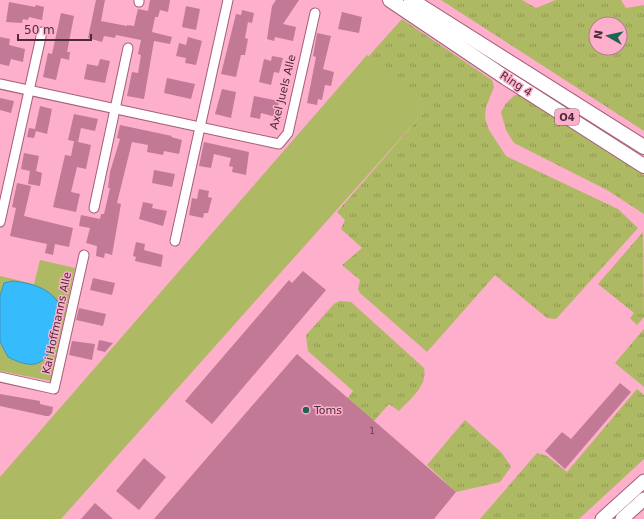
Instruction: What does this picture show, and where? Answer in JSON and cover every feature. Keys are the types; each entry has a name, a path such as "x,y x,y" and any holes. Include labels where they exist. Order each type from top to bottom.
{"main road":[{"name":"Ring 4","path":"390,0 506,78 644,166"},
{"name":"Ring 4","path":"411,0 644,147"},
{"path":"602,519 644,481"},
{"path":"622,519 644,499"}],"street":[{"path":"175,241 228,0"},
{"name":"Axel Juels Alle","path":"0,84 115,110 279,144 288,133 315,13"},
{"path":"0,222 42,32"},
{"path":"94,208 128,48"},
{"name":"Kai Hoffmanns Alle","path":"0,377 54,389 84,255"}],"green space":[{"path":"441,0 522,0 536,8 556,0 621,0 626,8 644,5 644,131"},
{"path":"402,19 492,80 494,87 486,107 485,118 489,130 506,156 618,209 638,228 556,319 547,318 495,275 427,352 360,293 358,289 360,280 342,265 362,248 341,229 345,220 337,212 424,112 367,58"},
{"path":"367,55 424,112 61,519 0,519 0,477"},
{"path":"515,95 525,95 593,139 644,175 644,214 607,190 514,143 506,130 501,112 506,103"},
{"path":"643,232 644,317 637,325 630,318 634,313 598,284"},
{"path":"40,260 75,268 51,381 0,371 0,276 34,284"},
{"path":"339,301 351,302 424,368 425,375 423,381 413,397 399,411 389,404 373,422 347,399 353,391 308,351 306,335 334,304"},
{"path":"644,329 644,387 615,363"},
{"path":"637,389 644,395 644,459 579,519 480,519 537,453 547,456 567,472"},
{"path":"465,420 502,453 511,467 500,482 456,492 427,465"}],"water":[{"path":"13,281 30,284 41,288 51,294 59,305 60,322 55,342 46,357 36,364 24,363 8,357 0,342 0,296 4,283"}],"building":[{"path":"96,0 105,0 101,21 134,26 138,9 148,11 150,0 170,0 168,12 160,10 158,17 155,17 152,32 172,37 170,44 154,41 144,99 127,96 132,72 138,73 141,55 138,54 141,40 116,35 115,38 104,36 102,42 88,38"},
{"path":"276,0 299,0 283,24 296,27 293,41 275,37 274,41 267,39 272,6"},
{"path":"9,2 35,7 36,5 44,7 42,20 29,17 28,20 23,19 22,23 6,22"},
{"path":"186,6 200,9 196,30 182,27"},
{"path":"242,10 254,13 252,23 248,22 245,38 248,39 245,55 241,55 236,77 221,74 236,14 241,15"},
{"path":"342,12 362,17 359,33 338,29"},
{"path":"61,13 74,16 67,52 70,52 69,60 61,58 56,80 43,77 48,53 52,54"},
{"path":"317,33 331,36 323,69 334,72 331,86 325,85 322,100 318,99 317,105 307,103 316,57 313,56"},
{"path":"0,37 10,39 9,45 25,49 23,62 11,59 9,66 0,64"},
{"path":"188,37 202,41 196,65 185,63 186,58 176,56 179,43 186,45"},
{"path":"272,56 283,58 279,73 274,72 271,85 259,82 264,59 271,61"},
{"path":"100,59 110,61 105,83 84,79 87,64 98,66"},
{"path":"167,78 195,84 191,99 164,93"},
{"path":"222,89 236,92 231,118 215,114"},
{"path":"254,96 279,101 276,117 261,113 260,119 250,117"},
{"path":"0,98 14,101 11,113 0,110"},
{"path":"40,106 52,109 47,134 36,131 34,138 27,137 29,128 35,129"},
{"path":"74,114 98,119 95,131 81,128 78,142 68,140"},
{"path":"120,125 172,136 171,137 182,140 179,154 164,151 163,155 147,152 148,145 132,142 117,203 121,204 112,255 105,253 104,258 96,256 97,246 86,243 90,228 79,226 81,215 100,219 101,214 104,214 110,188 108,188 110,172 120,139 117,138"},
{"path":"74,141 91,145 86,169 77,167 71,192 80,194 76,212 53,207 65,155 71,156"},
{"path":"204,142 249,152 246,175 232,172 233,167 229,166 231,158 214,154 211,168 199,166"},
{"path":"24,153 39,156 36,171 42,173 40,186 28,184 30,171 21,169"},
{"path":"154,170 175,174 172,187 152,183"},
{"path":"17,183 31,186 24,216 73,228 69,247 55,244 53,255 45,253 47,244 10,236 16,208 12,207"},
{"path":"199,189 209,191 208,197 212,198 208,213 204,213 203,218 189,215 192,198 197,199"},
{"path":"143,202 153,204 152,208 167,211 163,226 139,219"},
{"path":"136,242 145,244 144,250 163,255 161,267 135,261 136,257 133,256"},
{"path":"303,271 326,290 212,424 185,401 289,280 292,283"},
{"path":"93,278 115,283 112,295 90,290"},
{"path":"79,308 106,314 103,326 76,320"},
{"path":"99,340 113,343 105,352 97,350"},
{"path":"72,341 95,344 92,360 69,355"},
{"name":"Toms","path":"297,354 456,492 434,519 154,519"},
{"path":"620,383 631,392 565,469 545,451 562,432 571,439"},
{"path":"0,394 40,401 40,404 53,407 52,413 49,416 46,416 0,406"},
{"path":"144,458 166,477 139,510 116,491"},
{"path":"95,503 113,519 81,519"}],"place":[{"name":"Toms","path":"306,410"}]}
